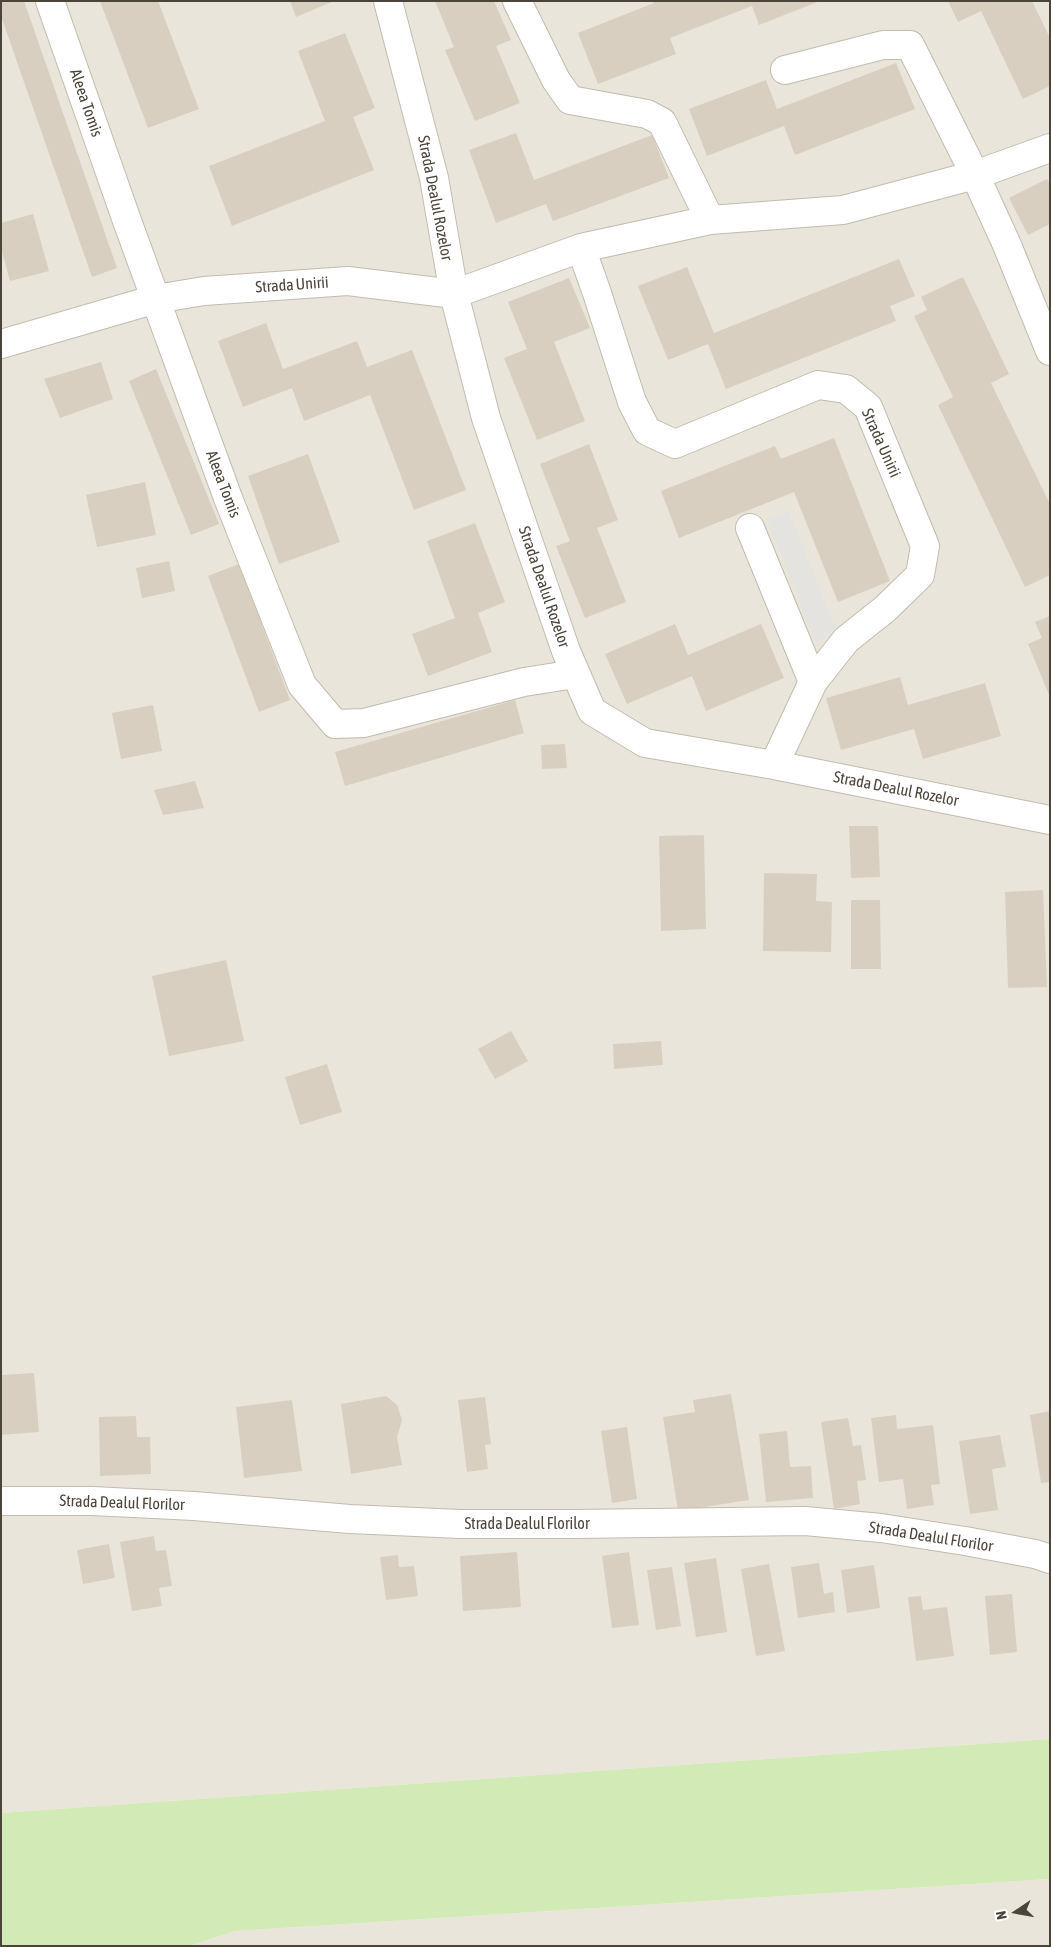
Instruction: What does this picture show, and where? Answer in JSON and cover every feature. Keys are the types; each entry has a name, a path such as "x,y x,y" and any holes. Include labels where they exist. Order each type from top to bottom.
{"street":[{"name":"Aleea Tomis","path":"50,1 228,498 302,685 335,724 364,724 524,682 575,674"},
{"name":"Strada Dealul Rozelor","path":"388,1 434,178 454,294 486,418 575,674 592,711 644,743 774,765 1050,820"},
{"path":"517,1 556,80 570,100 647,114 662,122 710,220"},
{"path":"785,70 883,45 910,45 975,175 1007,246 1050,351"},
{"name":"Strada Unirii","path":"1,344 156,300 204,291 348,281 454,294 581,248 710,220 843,210 975,175 1050,148"},
{"name":"Strada Unirii","path":"581,248 632,402 647,431 675,444 818,385 846,389 868,407 925,546 920,575 885,610 846,640 813,682 774,765"},
{"path":"750,528 813,682"},
{"name":"Strada Dealul Florilor","path":"1,1501 110,1502 194,1506 350,1519 460,1524 805,1521 881,1528 965,1540 1035,1554 1050,1559"}],"shaded area":[{"path":"1,1 1050,1 1050,1739 1,1813"},
{"path":"788,510 837,632 816,643 767,519"},
{"path":"1050,1879 1050,1946 189,1946 235,1931"}],"green space":[{"path":"1050,1739 1050,1879 235,1931 189,1946 1,1946 1,1813"}],"building":[{"path":"1,1 24,1 117,268 92,277 1,16"},
{"path":"100,1 158,1 199,109 148,128"},
{"path":"290,1 334,1 296,17"},
{"path":"435,1 494,1 511,40 496,46 520,103 475,121 445,50 454,47"},
{"path":"653,1 820,1 759,25 752,6 670,38 676,54 598,84 578,33 654,3"},
{"path":"948,1 1032,1 1050,38 1050,86 1023,99 981,11 958,22"},
{"path":"345,33 375,108 353,117 374,170 232,226 209,166 325,121 298,51"},
{"path":"896,63 915,109 795,155 784,126 707,156 689,109 766,80 777,109"},
{"path":"516,133 534,180 652,135 669,178 553,221 546,204 496,223 469,150"},
{"path":"1047,179 1050,184 1050,224 1028,235 1009,198"},
{"path":"33,214 49,271 10,281 1,248 1,223"},
{"path":"899,259 915,296 890,306 896,321 726,389 708,344 668,360 638,286 687,267 714,333"},
{"path":"963,277 1009,374 991,383 1050,504 1050,575 1025,587 938,405 953,397 914,316 927,310 921,297"},
{"path":"569,278 590,328 554,342 585,421 537,440 504,358 527,349 508,302"},
{"path":"266,323 283,369 357,341 367,367 412,350 466,490 414,510 370,395 304,421 292,388 243,407 218,341"},
{"path":"101,362 113,399 60,418 44,379"},
{"path":"156,369 219,524 191,535 129,381"},
{"path":"834,438 890,581 838,602 794,492 679,538 661,491 775,446 781,459"},
{"path":"589,444 618,520 597,528 626,602 585,618 556,546 570,541 540,464"},
{"path":"308,454 340,542 279,564 248,476"},
{"path":"145,482 156,535 97,547 86,495"},
{"path":"475,523 505,602 478,613 492,652 428,676 412,634 455,618 427,541"},
{"path":"169,561 175,591 142,598 136,568"},
{"path":"239,564 290,700 259,712 208,576"},
{"path":"1050,616 1050,697 1028,644 1042,638 1035,622"},
{"path":"675,624 688,655 761,624 784,678 706,711 692,676 627,704 605,654"},
{"path":"900,677 908,705 985,683 1001,736 923,759 914,729 841,750 826,698"},
{"path":"515,700 524,733 345,786 335,752"},
{"path":"153,705 162,751 121,759 112,713"},
{"path":"565,744 567,768 542,769 541,745"},
{"path":"195,781 204,808 163,815 154,790"},
{"path":"849,826 878,826 880,877 851,878"},
{"path":"704,835 706,929 661,931 659,836"},
{"path":"764,873 817,874 816,901 832,902 831,952 763,951"},
{"path":"1043,890 1047,987 1008,988 1005,892"},
{"path":"851,900 880,900 881,969 851,969"},
{"path":"226,960 244,1041 169,1056 152,976"},
{"path":"511,1031 528,1061 495,1079 478,1049"},
{"path":"661,1041 663,1065 614,1069 613,1044"},
{"path":"327,1064 342,1112 300,1125 285,1077"},
{"path":"34,1373 39,1432 1,1435 1,1375"},
{"path":"731,1394 749,1500 678,1511 663,1417 695,1412 693,1400"},
{"path":"386,1396 397,1405 402,1420 397,1437 402,1465 351,1474 341,1404"},
{"path":"485,1397 491,1444 485,1445 488,1469 467,1472 458,1400"},
{"path":"292,1400 302,1471 244,1478 236,1407"},
{"path":"1050,1411 1050,1482 1041,1483 1030,1415"},
{"path":"896,1415 897,1429 933,1425 940,1484 931,1485 934,1505 907,1509 903,1479 879,1482 871,1418"},
{"path":"136,1416 137,1437 150,1437 151,1474 100,1476 99,1417"},
{"path":"848,1418 853,1446 861,1445 866,1480 857,1481 860,1504 834,1509 821,1422"},
{"path":"627,1427 637,1499 612,1503 601,1431"},
{"path":"787,1431 790,1467 811,1466 813,1498 766,1502 759,1434"},
{"path":"1000,1435 1006,1467 992,1469 998,1510 970,1514 959,1441"},
{"path":"154,1536 156,1551 166,1550 172,1586 159,1588 162,1606 132,1611 120,1542"},
{"path":"109,1544 115,1578 83,1584 77,1550"},
{"path":"517,1552 521,1607 463,1611 460,1556"},
{"path":"629,1552 639,1625 612,1628 602,1556"},
{"path":"398,1555 399,1567 414,1566 418,1596 386,1600 380,1557"},
{"path":"716,1558 727,1632 696,1637 684,1563"},
{"path":"819,1563 824,1594 833,1592 835,1612 798,1618 791,1567"},
{"path":"769,1564 785,1651 756,1656 741,1569"},
{"path":"874,1565 880,1608 847,1613 841,1570"},
{"path":"672,1567 681,1626 656,1630 647,1570"},
{"path":"1012,1594 1017,1652 990,1655 985,1596"},
{"path":"921,1596 923,1610 947,1607 954,1656 916,1661 908,1597"}]}
